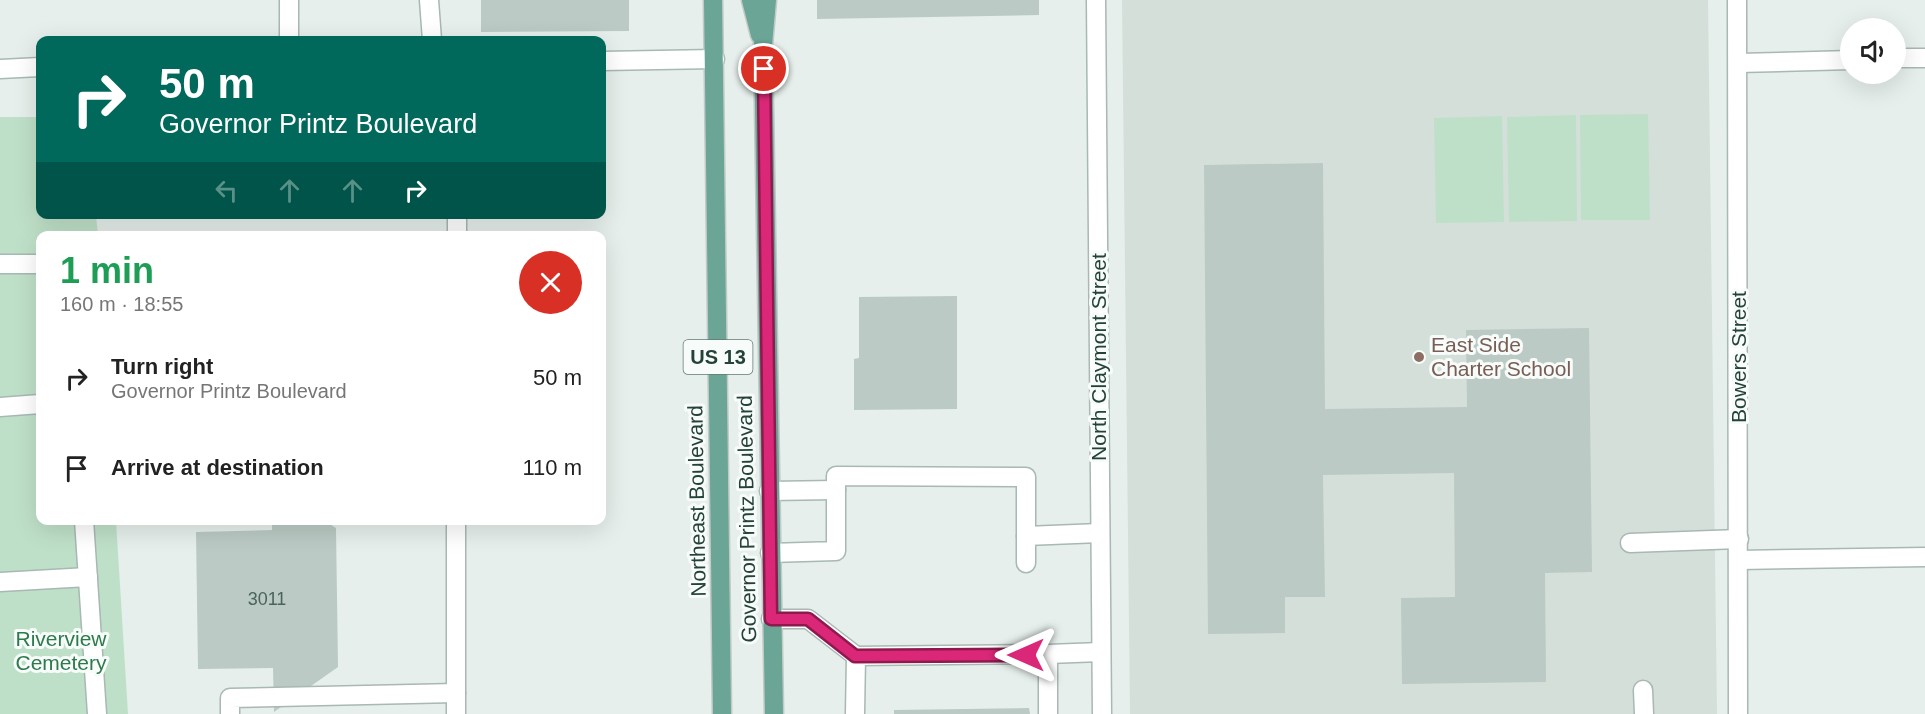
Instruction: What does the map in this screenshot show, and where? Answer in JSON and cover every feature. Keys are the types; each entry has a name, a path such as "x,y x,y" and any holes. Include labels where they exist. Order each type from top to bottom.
{"main road":[{"name":"Northeast Boulevard","path":"713,0 722,714"},
{"path":"751,0 763,45"},
{"name":"Governor Printz Boulevard","path":"767,0 763,45 774,714"}],"street":[{"path":"289,0 289,36"},
{"path":"429,0 432,36"},
{"name":"North Claymont Street","path":"1096,0 1102,714"},
{"name":"Bowers Street","path":"1737,0 1738,714"},
{"path":"1906,58 1925,57"},
{"path":"606,61 715,59"},
{"path":"1738,63 1840,60"},
{"path":"0,69 36,67"},
{"path":"0,264 36,264"},
{"path":"0,407 36,404"},
{"path":"770,553 836,551 836,476 1026,477 1026,563"},
{"path":"769,491 836,489"},
{"path":"84,525 97,714"},
{"path":"456,525 456,714"},
{"path":"1026,536 1100,533"},
{"path":"1630,543 1739,539"},
{"path":"1739,560 1925,557"},
{"path":"0,582 88,577"},
{"path":"771,619 808,619 855,656 1101,652"},
{"path":"1048,654 1048,714"},
{"path":"855,656 855,714"},
{"path":"1643,690 1644,714"},
{"path":"230,714 230,698 344,705 456,693"}],"shaded area":[{"name":"East Side Charter School","path":"1122,0 1708,0 1717,714 1130,714"}],"green space":[{"path":"1648,114 1650,220 1581,220 1580,115"},
{"path":"1576,115 1577,221 1509,222 1507,117"},
{"path":"1502,116 1504,222 1436,223 1434,118"},
{"name":"Riverview Cemetery","path":"0,117 36,117 36,219 96,219 98,231 36,231 36,525 116,525 128,714 0,714"}],"building":[{"path":"481,0 629,0 629,31 481,32"},
{"path":"817,0 1039,0 1039,15 817,19"},
{"name":"East Side Charter School","path":"1323,163 1325,409 1467,407 1466,330 1589,328 1592,572 1545,573 1546,682 1402,684 1401,598 1455,597 1454,473 1323,475 1325,597 1285,597 1285,633 1208,634 1204,165"},
{"path":"957,296 957,409 854,410 854,359 859,358 859,297"},
{"path":"272,525 331,525 336,528 338,667 274,712 273,668 198,669 196,532 272,530"},
{"path":"1029,708 1030,714 894,714 894,710"}],"place":[{"name":"East Side Charter School","path":"1419,357"}],"route":[{"path":"764,69 771,619 808,619 855,656 1026,655"}]}
